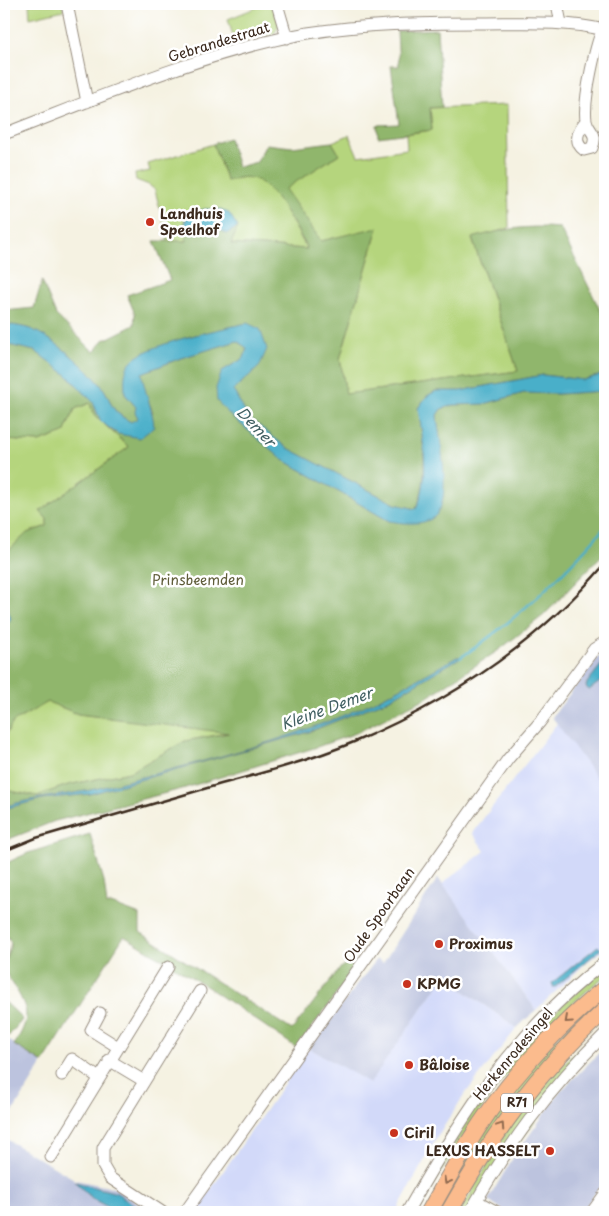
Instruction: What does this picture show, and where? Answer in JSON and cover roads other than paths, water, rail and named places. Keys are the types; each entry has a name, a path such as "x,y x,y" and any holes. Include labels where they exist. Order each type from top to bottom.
{"highway":[{"name":"Herkenrodesingel","path":"429,1212 469,1141 497,1102 562,1026 605,988"},
{"name":"R71","path":"449,1212 479,1158 510,1113 548,1066 605,1010"}],"street":[{"path":"67,4 87,102"},
{"path":"277,4 287,38"},
{"path":"557,4 561,23"},
{"name":"Gebrandestraat","path":"4,134 87,102 237,50 287,38 355,26 412,23 561,23 604,28"},
{"path":"586,122 589,80 604,28"},
{"name":"Oude Spoorbaan","path":"185,1212 508,759 540,722 594,649 605,642"},
{"name":"Herkenrodesingel","path":"407,1212 446,1142 490,1077 552,1008 605,962"},
{"path":"51,1157 168,966"},
{"path":"162,1212 110,1178 103,1166 103,1148 200,991"},
{"path":"100,1013 90,1030 118,1046"},
{"path":"470,1212 526,1122 551,1090 605,1034"},
{"path":"62,1076 72,1059 99,1078"},
{"path":"109,1060 144,1081"},
{"path":"592,1212 605,1194"},
{"path":"477,1201 496,1212"}],"water":[{"path":"205,209 218,209 229,213 238,227 226,234 219,229 215,229 193,234 184,227 184,223 188,216"},
{"name":"Demer","path":"247,323 260,329 267,349 259,367 233,390 248,417 286,447 395,504 416,509 421,498 425,473 424,446 418,408 427,396 436,391 460,391 543,375 583,380 605,374 605,391 558,394 524,393 484,404 453,405 441,409 437,415 444,480 444,493 441,505 437,514 427,521 401,523 389,521 282,459 230,415 217,401 216,388 222,371 244,358 247,348 237,341 181,358 142,373 154,427 140,438 118,434 101,422 93,402 67,375 35,351 4,344 4,324 27,328 46,337 85,368 100,384 114,409 131,422 138,418 135,412 136,407 125,394 125,379 129,364 137,357 149,350 183,338"},
{"path":"4,603 11,618 4,632"},
{"path":"457,657 461,657 390,699 308,732 90,794 42,799 4,809 4,807 16,803 100,788 275,740 332,720 364,706 396,691"},
{"path":"605,660 605,678 589,690 586,687 587,683"},
{"path":"598,946 601,949 554,988 552,983"},
{"path":"75,1182 117,1193 144,1212 117,1212 93,1199"}],"waterway":[{"name":"Kleine Demer","path":"460,658 500,629 555,581 605,527"}],"railway":[{"path":"4,851 36,838 305,760 354,742 389,726 424,708 490,668 550,620 579,593 605,564"}],"place":[{"name":"Landhuis Speelhof","path":"150,222"},
{"name":"Proximus","path":"439,944"},
{"name":"KPMG","path":"407,984"},
{"name":"Bâloise","path":"409,1065"},
{"name":"Ciril","path":"394,1133"},
{"name":"LEXUS HASSELT","path":"550,1151"}],"park label":[{"name":"Prinsbeemden","path":"198,580"}]}
